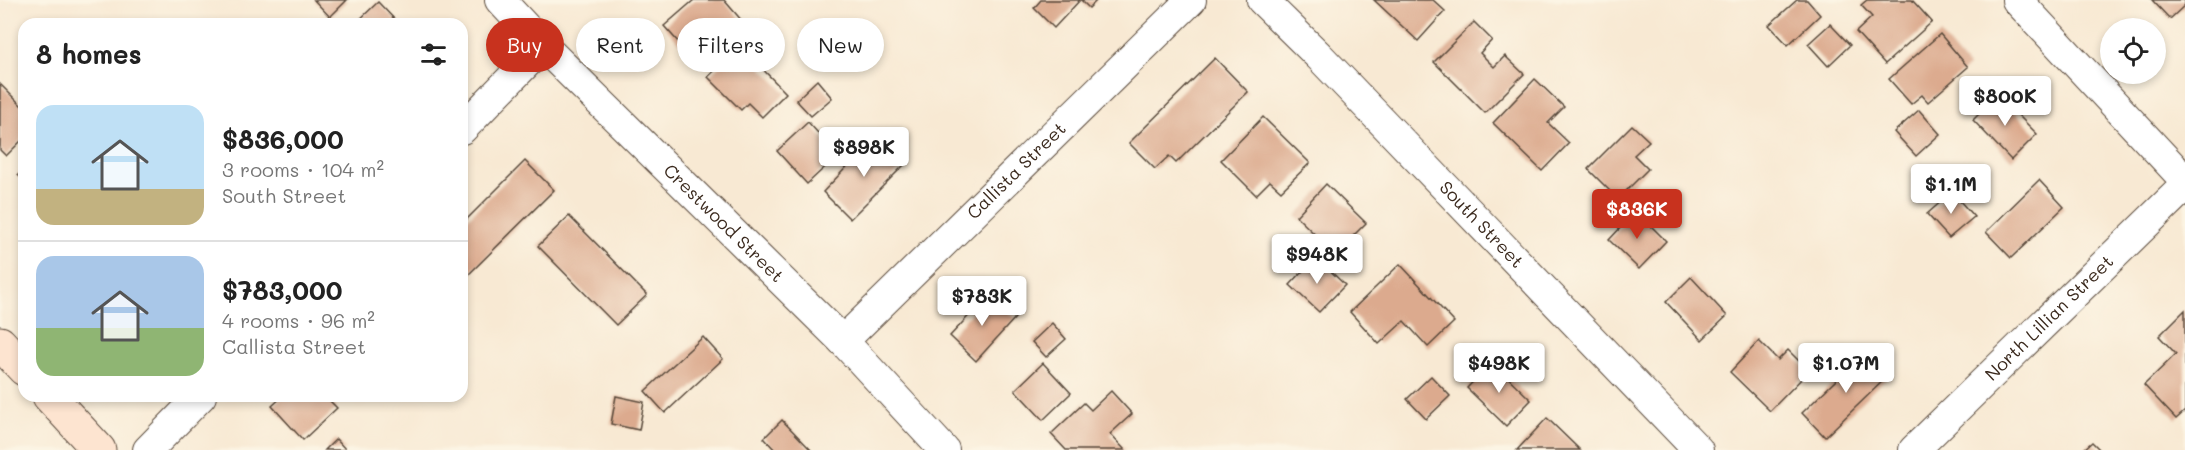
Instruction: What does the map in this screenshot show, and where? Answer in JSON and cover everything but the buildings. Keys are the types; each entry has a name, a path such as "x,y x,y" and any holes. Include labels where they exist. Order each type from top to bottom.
{"street":[{"name":"Crestwood Street","path":"500,0 517,18"},
{"name":"Callista Street","path":"843,341 1191,0"},
{"name":"South Street","path":"1262,0 1319,56 1698,450"},
{"path":"2017,0 2185,180"},
{"name":"Crestwood Street","path":"564,67 843,341 944,450"},
{"path":"468,123 518,72"},
{"name":"North Lillian Street","path":"1914,450 2185,186"},
{"path":"0,343 18,362"},
{"path":"55,402 99,450"},
{"path":"148,450 195,402"}]}
